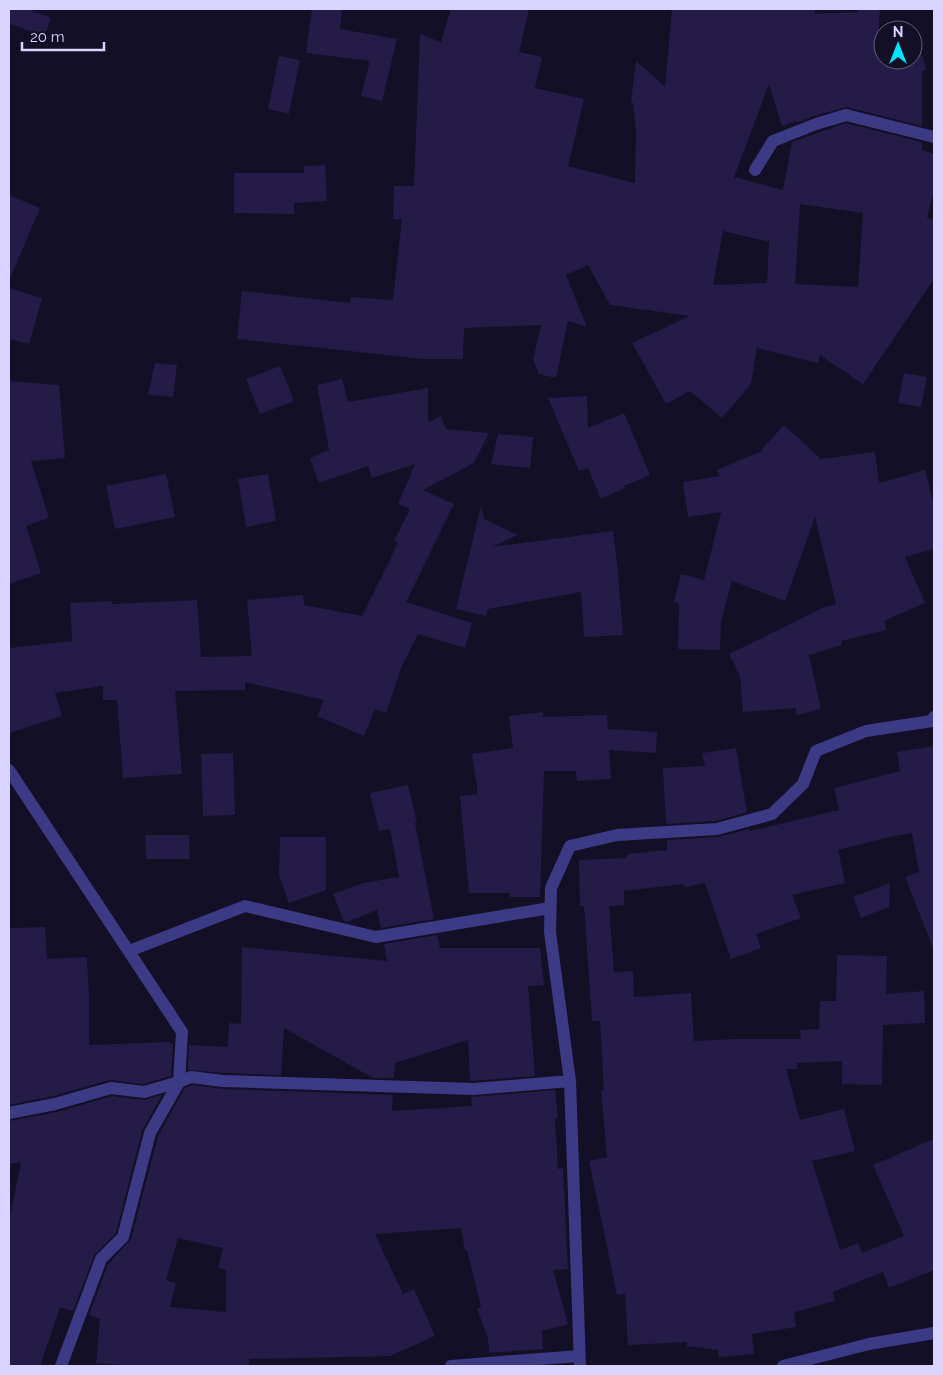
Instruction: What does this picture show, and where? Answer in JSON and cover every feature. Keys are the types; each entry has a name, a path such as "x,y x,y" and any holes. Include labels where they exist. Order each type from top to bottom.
{"street":[{"path":"754,170 774,141 816,124 846,115 934,138"},
{"path":"451,1366 579,1361 570,1081 550,932 550,888 570,846 617,836 717,829 772,814 803,784 816,751 866,731 932,721 934,717"},
{"path":"9,770 182,1032 179,1082 150,1133 123,1237 101,1259 62,1366"},
{"path":"129,951 245,906 376,937 550,908"},
{"path":"9,1113 55,1104 112,1088 144,1092 191,1077 223,1081 474,1089 570,1081"},
{"path":"783,1366 869,1344 934,1333"}],"building":[{"path":"9,9 28,9 51,18 44,37 9,23"},
{"path":"312,9 342,9 340,29 397,39 382,101 361,96 370,61 306,53"},
{"path":"451,9 529,9 519,52 542,57 535,88 584,99 568,166 635,183 636,131 633,103 631,101 636,61 665,87 672,9 815,9 815,14 858,12 858,9 880,9 879,20 873,20 873,70 923,70 923,59 926,70 922,71 922,126 847,107 782,126 769,84 734,177 783,190 792,142 846,123 922,142 922,150 934,154 934,189 927,218 934,219 934,279 863,384 820,355 818,363 757,348 751,384 722,418 690,391 666,404 632,343 690,316 610,305 588,265 566,275 587,327 568,321 556,378 539,374 533,360 541,325 464,328 463,359 423,359 237,339 242,291 350,303 351,297 393,300 402,219 393,219 394,186 414,186 420,34 441,42","holes":["800,204 863,213 858,287 795,284","723,231 769,242 767,283 713,285"]},
{"path":"279,56 300,60 289,114 268,109"},
{"path":"325,165 327,201 294,203 294,214 234,213 234,173 304,173 304,166"},
{"path":"9,195 40,208 9,281"},
{"path":"9,288 42,298 29,344 9,339"},
{"path":"155,363 177,365 173,397 148,395"},
{"path":"280,366 294,401 260,414 246,379"},
{"path":"904,373 927,377 921,407 898,403"},
{"path":"342,379 348,402 428,388 428,422 441,416 446,429 489,433 474,463 423,490 454,504 406,602 472,623 465,648 418,634 401,668 386,713 375,709 364,736 317,716 324,700 245,682 245,690 175,691 182,774 123,778 117,700 103,700 103,686 55,693 62,716 9,733 9,648 72,641 70,603 112,601 112,604 197,600 201,657 252,656 247,600 303,595 304,605 362,616 398,543 394,541 410,509 398,504 415,464 372,478 368,466 319,483 310,458 329,450 317,385"},
{"path":"9,381 59,385 65,458 31,461 49,518 26,526 41,573 9,584"},
{"path":"587,396 588,428 624,413 650,475 624,486 625,488 601,499 588,468 579,471 548,398"},
{"path":"784,425 821,459 875,452 879,483 925,470 934,505 934,549 905,557 925,603 884,621 886,630 841,641 842,645 809,655 821,709 797,715 795,708 743,712 740,676 729,654 822,608 836,604 815,517 785,601 732,581 721,621 720,650 678,649 679,604 674,602 681,574 704,580 721,512 688,517 683,482 720,476 717,470 762,451"},
{"path":"498,434 533,437 530,468 491,464"},
{"path":"166,474 175,517 115,529 106,486"},
{"path":"268,474 276,521 246,527 238,479"},
{"path":"481,506 484,519 518,535 492,547 613,531 623,635 584,637 581,592 488,609 486,616 456,609"},
{"path":"543,712 543,717 607,715 608,729 657,732 656,753 609,750 611,779 577,781 576,771 544,771 540,897 510,897 510,893 469,893 460,796 478,794 472,754 513,748 509,716"},
{"path":"934,746 934,948 905,877 919,872 912,833 838,850 845,883 792,895 801,918 756,934 761,948 731,959 705,883 685,887 684,884 624,891 624,905 609,906 614,972 633,971 634,997 691,993 694,1041 801,1039 800,1030 819,1029 820,1001 836,1001 837,955 887,956 886,994 924,991 925,1023 883,1025 882,1085 842,1084 842,1061 797,1063 797,1069 786,1069 800,1120 844,1109 855,1151 812,1161 840,1250 858,1243 862,1253 904,1236 873,1165 934,1139 934,1270 889,1288 883,1272 833,1292 835,1301 794,1312 796,1327 752,1334 754,1354 719,1357 718,1350 687,1346 687,1342 628,1345 625,1294 617,1295 589,1161 607,1157 601,1090 604,1090 600,1021 592,1021 584,906 580,906 579,860 627,858 627,854 667,850 667,840 719,837 839,810 834,788 900,771 897,752"},
{"path":"736,748 747,812 716,821 666,824 663,768 705,766 702,753"},
{"path":"233,753 235,815 203,816 201,754"},
{"path":"408,785 417,823 415,823 434,919 381,928 377,910 347,922 344,921 333,894 363,883 399,877 390,829 379,831 370,793"},
{"path":"145,835 189,835 190,859 146,859"},
{"path":"280,837 326,837 326,890 289,903 279,876"},
{"path":"890,883 889,907 861,918 853,897"},
{"path":"45,927 47,959 87,957 89,1045 170,1042 170,1044 173,1044 171,1076 143,1084 109,1080 53,1096 9,1105 9,928"},
{"path":"437,935 440,948 540,948 544,985 528,986 535,1076 470,1081 468,1040 395,1063 394,1078 373,1078 284,1028 281,1075 188,1070 189,1045 228,1047 229,1023 241,1024 242,947 387,961 384,944"},
{"path":"192,1085 223,1089 393,1095 392,1111 472,1106 471,1097 555,1090 558,1118 555,1118 558,1169 563,1168 568,1269 553,1270 568,1324 542,1331 543,1349 489,1353 488,1338 477,1309 481,1307 467,1250 465,1251 461,1228 375,1234 403,1294 414,1289 435,1336 390,1356 249,1359 249,1366 132,1366 96,1363 100,1319 89,1315 108,1264 131,1239 158,1136 185,1088","holes":["178,1238 223,1248 218,1268 226,1270 226,1312 170,1307 176,1283 166,1280"]},
{"path":"162,1095 142,1131 116,1233 94,1256 73,1311 60,1307 40,1366 9,1366 9,1222 21,1162 9,1164 9,1121 57,1112 112,1096 143,1100"}]}
